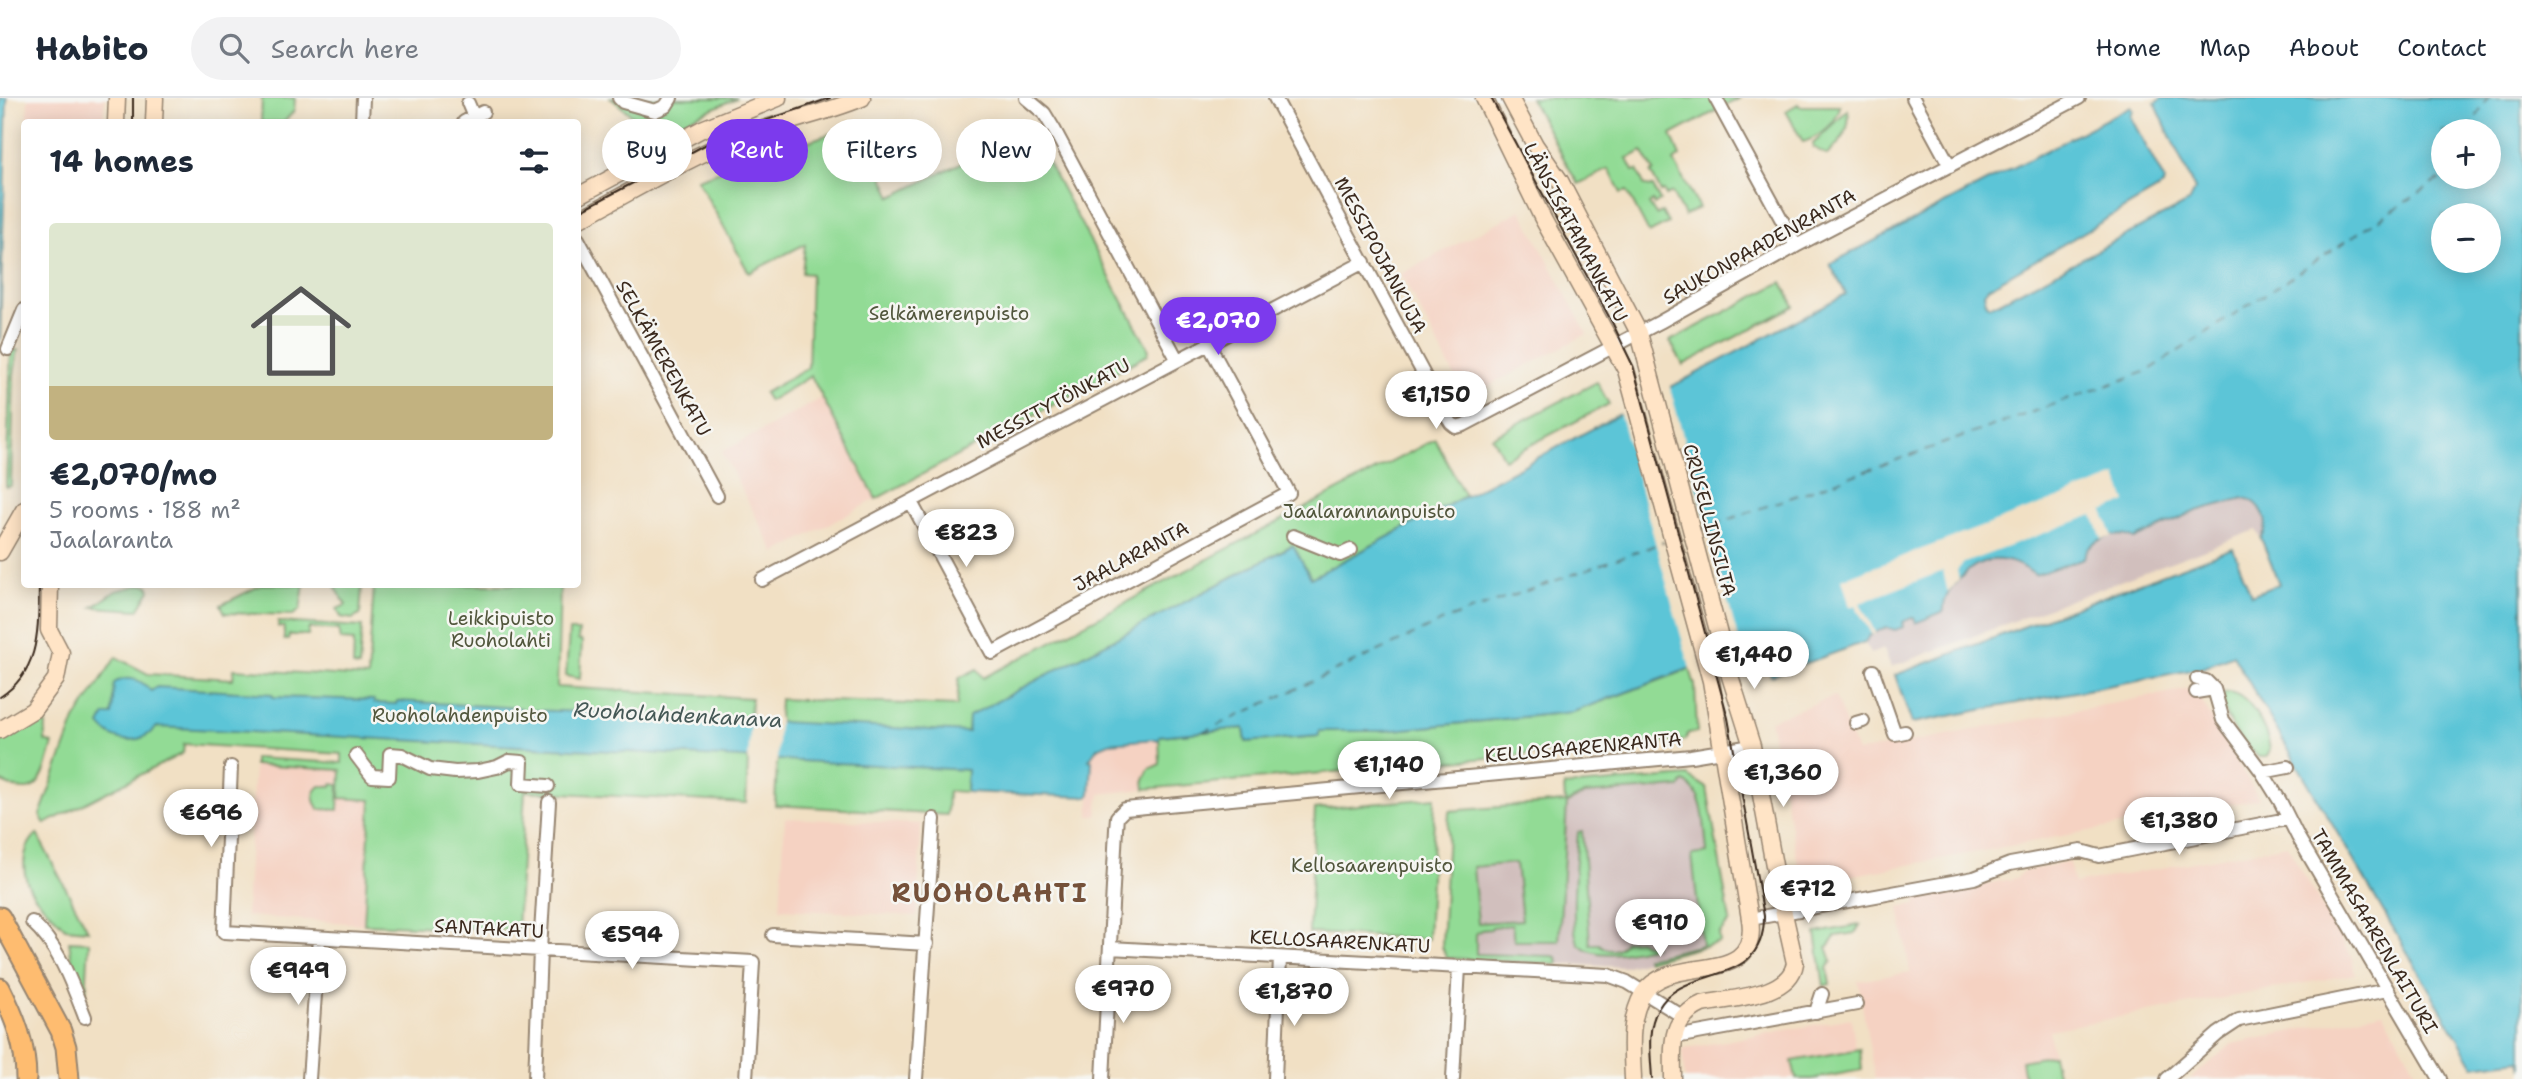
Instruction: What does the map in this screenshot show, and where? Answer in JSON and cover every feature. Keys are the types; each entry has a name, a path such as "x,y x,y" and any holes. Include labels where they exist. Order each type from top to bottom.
{"main road":[{"path":"116,119 117,98"},
{"path":"154,119 155,98"},
{"path":"581,194 722,120 778,98"},
{"path":"581,218 733,140 833,110 862,98"},
{"name":"LÄNSISATAMANKATU","path":"1484,98 1543,219 1626,370 1711,681 1721,753"},
{"name":"LÄNSISATAMANKATU","path":"1510,98 1535,145 1560,181 1639,333 1650,375"},
{"name":"CRUSELLINSILTA","path":"1650,375 1730,676 1752,746"},
{"path":"0,552 21,515"},
{"path":"0,730 33,710 56,679 61,653 49,630 50,588"},
{"path":"1674,1079 1673,1045 1682,1016 1702,1004 1772,990 1793,974 1795,963 1777,887 1752,746"},
{"path":"1633,1079 1631,1034 1634,1015 1644,992 1663,977 1736,959 1745,951 1750,941 1750,919 1721,753"},
{"path":"4,924 61,1031 66,1047 69,1079"},
{"path":"0,988 21,1036 25,1050 26,1079"}],"street":[{"path":"362,119 363,98"},
{"path":"619,98 623,102 656,111 666,106 671,98"},
{"path":"1026,98 1044,113 1055,131 1177,359"},
{"name":"MESSIPOJANKUJA","path":"1275,98 1448,419 1456,427"},
{"path":"1913,98 1950,166"},
{"name":"SAUKONPAADENRANTA","path":"1456,427 1639,333 1796,246 2080,98"},
{"path":"1716,99 1796,246"},
{"path":"468,103 474,118"},
{"name":"SELKÄMERENKATU","path":"581,245 717,496"},
{"name":"MESSITYTÖNKATU","path":"762,580 1363,262"},
{"path":"8,349 21,317"},
{"name":"JAALARANTA","path":"911,502 992,653 1289,493 1208,343"},
{"path":"1291,535 1340,555 1351,550"},
{"path":"1873,671 1895,734 1905,732"},
{"name":"TAMMASAARENLAITURI","path":"2196,686 2214,689 2222,720 2262,772 2280,801 2287,818 2440,1079"},
{"name":"KELLOSAARENRANTA","path":"1110,948 1118,817 1125,809 1721,753 1752,746"},
{"path":"357,755 372,776 389,777 390,754 402,755 430,769 455,772 478,771 509,761 522,762 521,784 548,786"},
{"name":"SANTAKATU","path":"232,767 224,932 753,961 746,1079"},
{"path":"2262,772 2288,767"},
{"path":"536,1079 549,802"},
{"path":"1750,919 1974,878 2010,864 2081,851 2099,856 2287,818"},
{"path":"916,1079 934,819"},
{"path":"32,922 48,938 61,960 85,1017"},
{"path":"773,935 927,944"},
{"path":"309,1079 319,937"},
{"path":"1104,1079 1110,948"},
{"name":"KELLOSAARENKATU","path":"1110,948 1608,975 1617,977 1682,1016"},
{"path":"1275,1079 1280,958"},
{"path":"1453,1079 1459,967"},
{"path":"2167,1079 2239,1020 2387,990"},
{"path":"1816,1012 1822,994"},
{"path":"1681,1036 1857,1004"}],"shaded area":[{"path":"28,98 105,98 103,119 27,119"},
{"path":"1521,210 1587,334 1466,398 1401,274"},
{"path":"822,398 876,499 775,553 722,452"},
{"path":"2117,476 2113,537 2119,534 2131,536 2196,511 2244,498 2252,499 2260,505 2266,532 2261,538 2256,530 1891,667 1884,649 1870,654 1865,642 1868,639 1855,605"},
{"path":"2194,688 2259,799 1802,885 1770,720 1835,696 1857,752"},
{"path":"1159,740 1160,764 1149,769 1144,779 1145,789 1100,794 1097,816 1089,816 1092,761 1089,760 1097,748 1109,743"},
{"path":"254,765 342,770 371,794 364,924 246,916"},
{"path":"1688,776 1707,788 1718,852 1713,933 1706,947 1623,967 1459,959 1449,811 1565,802 1564,786"},
{"path":"785,818 921,824 917,916 780,909"},
{"path":"2287,845 2352,959 2355,974 2049,1030 2053,1055 2021,1061 2024,1079 1875,1079 1858,981 1910,972 1899,907 1917,904 1916,897 2017,878 2022,872 2069,862 2074,884"},
{"path":"2383,1012 2421,1079 2190,1079 2232,1044"},
{"path":"1851,1018 1859,1067 1792,1079 1685,1079 1682,1049"}],"green space":[{"path":"262,98 295,98 294,111 287,119 261,119"},
{"path":"611,98 737,98 689,119 637,119"},
{"path":"1530,98 1740,98 1671,135 1680,156 1674,161 1699,208 1684,216 1672,193 1666,196 1664,191 1661,192 1651,173 1654,171 1642,151 1627,159 1633,171 1637,170 1645,186 1653,187 1660,201 1654,205 1653,201 1649,204 1656,215 1662,212 1668,223 1649,233 1627,191 1621,193 1609,169 1578,184"},
{"path":"1798,104 1840,106 1826,129 1803,142 1786,111"},
{"path":"1848,110 1847,129 1832,150 1827,155 1813,147 1813,144"},
{"name":"Selkämerenpuisto","path":"822,137 822,182 885,182 892,197 922,182 942,182 942,172 956,165 956,182 1056,182 1056,177 1149,350 1147,355 876,499 811,376 769,401 764,393 808,368 811,274 802,273 805,244 749,273 697,179 706,176 706,182 808,182 808,141"},
{"path":"1782,282 1794,306 1683,365 1670,341"},
{"path":"11,350 18,350 14,375 11,486 6,487"},
{"path":"1597,382 1609,404 1504,459 1492,437"},
{"name":"Jaalarannanpuisto","path":"1435,439 1465,496 1311,578 1292,545 970,716 966,792 948,791 947,815 775,805 780,699 957,706 959,678 977,669 983,678"},
{"path":"128,588 150,590 138,610 93,607 116,591"},
{"path":"255,588 304,588 300,610 293,615 225,613 221,605"},
{"path":"336,588 362,588 360,615 352,619 341,617 337,609 346,605"},
{"name":"Ruoholahdenpuisto","path":"374,588 560,588 557,687 751,698 746,803 525,791 517,930 364,924 371,800 340,798 341,770 254,765 254,758 342,763 342,754 184,744 183,753 45,824 40,815 75,720 116,657 148,674 233,679 234,669 368,677"},
{"path":"278,622 362,627 359,667 353,666 354,641 341,640 339,630 309,628 308,635 289,635 288,640 284,640 284,627 278,627"},
{"path":"569,631 579,631 578,640 582,641 580,679 566,676"},
{"path":"1690,669 1695,685 1697,732 1688,733 1686,740 1145,789 1144,779 1149,769 1160,764 1159,736 1244,728 1246,742 1318,736 1319,731 1384,731 1573,712"},
{"path":"2228,692 2243,699 2256,714 2268,741 2270,749 2267,757 2259,757 2233,729 2223,702 2224,693"},
{"path":"34,719 46,725 45,741 53,744 37,784 23,789 13,787 0,781 0,737"},
{"path":"1688,776 1707,788 1730,921 1719,934 1720,942 1647,961 1646,958 1702,945 1692,855 1707,853 1704,822 1696,794 1684,782 1680,787 1585,794 1567,803 1559,941 1514,941 1512,925 1492,927 1476,934 1476,954 1552,956 1557,957 1558,964 1446,958 1442,946 1449,811 1565,802 1564,786","holes":["1516,863 1522,920 1478,923 1473,867"]},
{"path":"339,785 338,810 319,809 314,800 315,791 320,786"},
{"name":"Kellosaarenpuisto","path":"1435,798 1428,939 1309,933 1315,809"},
{"path":"1582,831 1590,944 1599,944 1613,950 1620,948 1625,941 1639,940 1655,946 1606,954 1596,953 1580,945 1574,926 1574,892 1578,832"},
{"path":"37,834 88,930 65,928 30,888 25,872 25,855 31,840"},
{"path":"1860,925 1855,933 1836,936 1827,947 1832,961 1827,968 1830,984 1824,986 1816,933"},
{"path":"69,941 89,942 86,994 74,976"},
{"path":"1860,1049 1862,1070 1812,1079 1796,1079 1792,1061"},
{"path":"2053,1055 2058,1079 2024,1079 2021,1061"}],"water":[{"path":"0,98 7,98 0,342"},
{"path":"2163,98 2522,98 2522,1069 2520,1060 2474,1066 2233,655 2202,668 1912,723 1895,675 2233,548 2251,595 2279,584 2261,538 2266,526 2263,514 2256,503 2244,498 2196,511 2134,539 2120,535 2104,538 2091,546 2084,558 2035,575 2005,560 1985,562 1975,566 1954,585 1946,599 1944,611 1916,623 1914,617 1902,622 1903,627 1895,630 1886,627 1869,636 1865,642 1771,676 1758,643 1573,712 1384,731 1319,731 1319,736 1246,742 1244,728 1159,736 1159,740 1109,743 1097,748 1089,760 1092,761 1088,797 966,792 967,770 157,727 143,737 128,740 113,736 100,725 105,715 112,715 114,683 129,679 139,681 151,691 157,687 272,694 273,697 374,700 374,703 396,704 397,701 521,710 629,713 629,716 968,732 969,716 1293,545 1311,578 1846,294 1830,264 2131,106 2133,110 2130,116 2164,180 2163,186 1988,288 1984,293 1986,304 1990,306 1998,303 2189,202 2195,190 2155,103"}],"pier":[{"path":"1669,384 1742,653 1691,672 1619,411"},
{"path":"2117,476 2126,502 2103,511 2113,537 2102,539 2093,515 1964,563 1957,570 1959,580 1948,593 1943,571 1860,603 1876,634 1872,635 1855,605 1850,607 1842,579"},
{"path":"751,717 779,718 777,763 748,762"}],"ferry route":[{"path":"2475,119 2488,98"},
{"path":"1699,530 2148,371 2431,185"},
{"path":"1203,732 1448,619 1664,542"}],"tram line":[{"path":"133,98 133,119"},
{"path":"581,210 722,136 830,98"},
{"path":"1491,98 1633,366 1728,718 1764,916 1761,940 1751,956 1737,966 1685,985 1670,995 1658,1009 1651,1034 1652,1079"},
{"path":"0,697 23,675 30,661 37,632 39,588"}],"district":[{"name":"RUOHOLAHTI","path":"990,893"}],"park label":[{"name":"Leikkipuisto Ruoholahti","path":"501,629"}],"water label":[{"name":"Ruoholahdenkanava","path":"678,715"}]}
